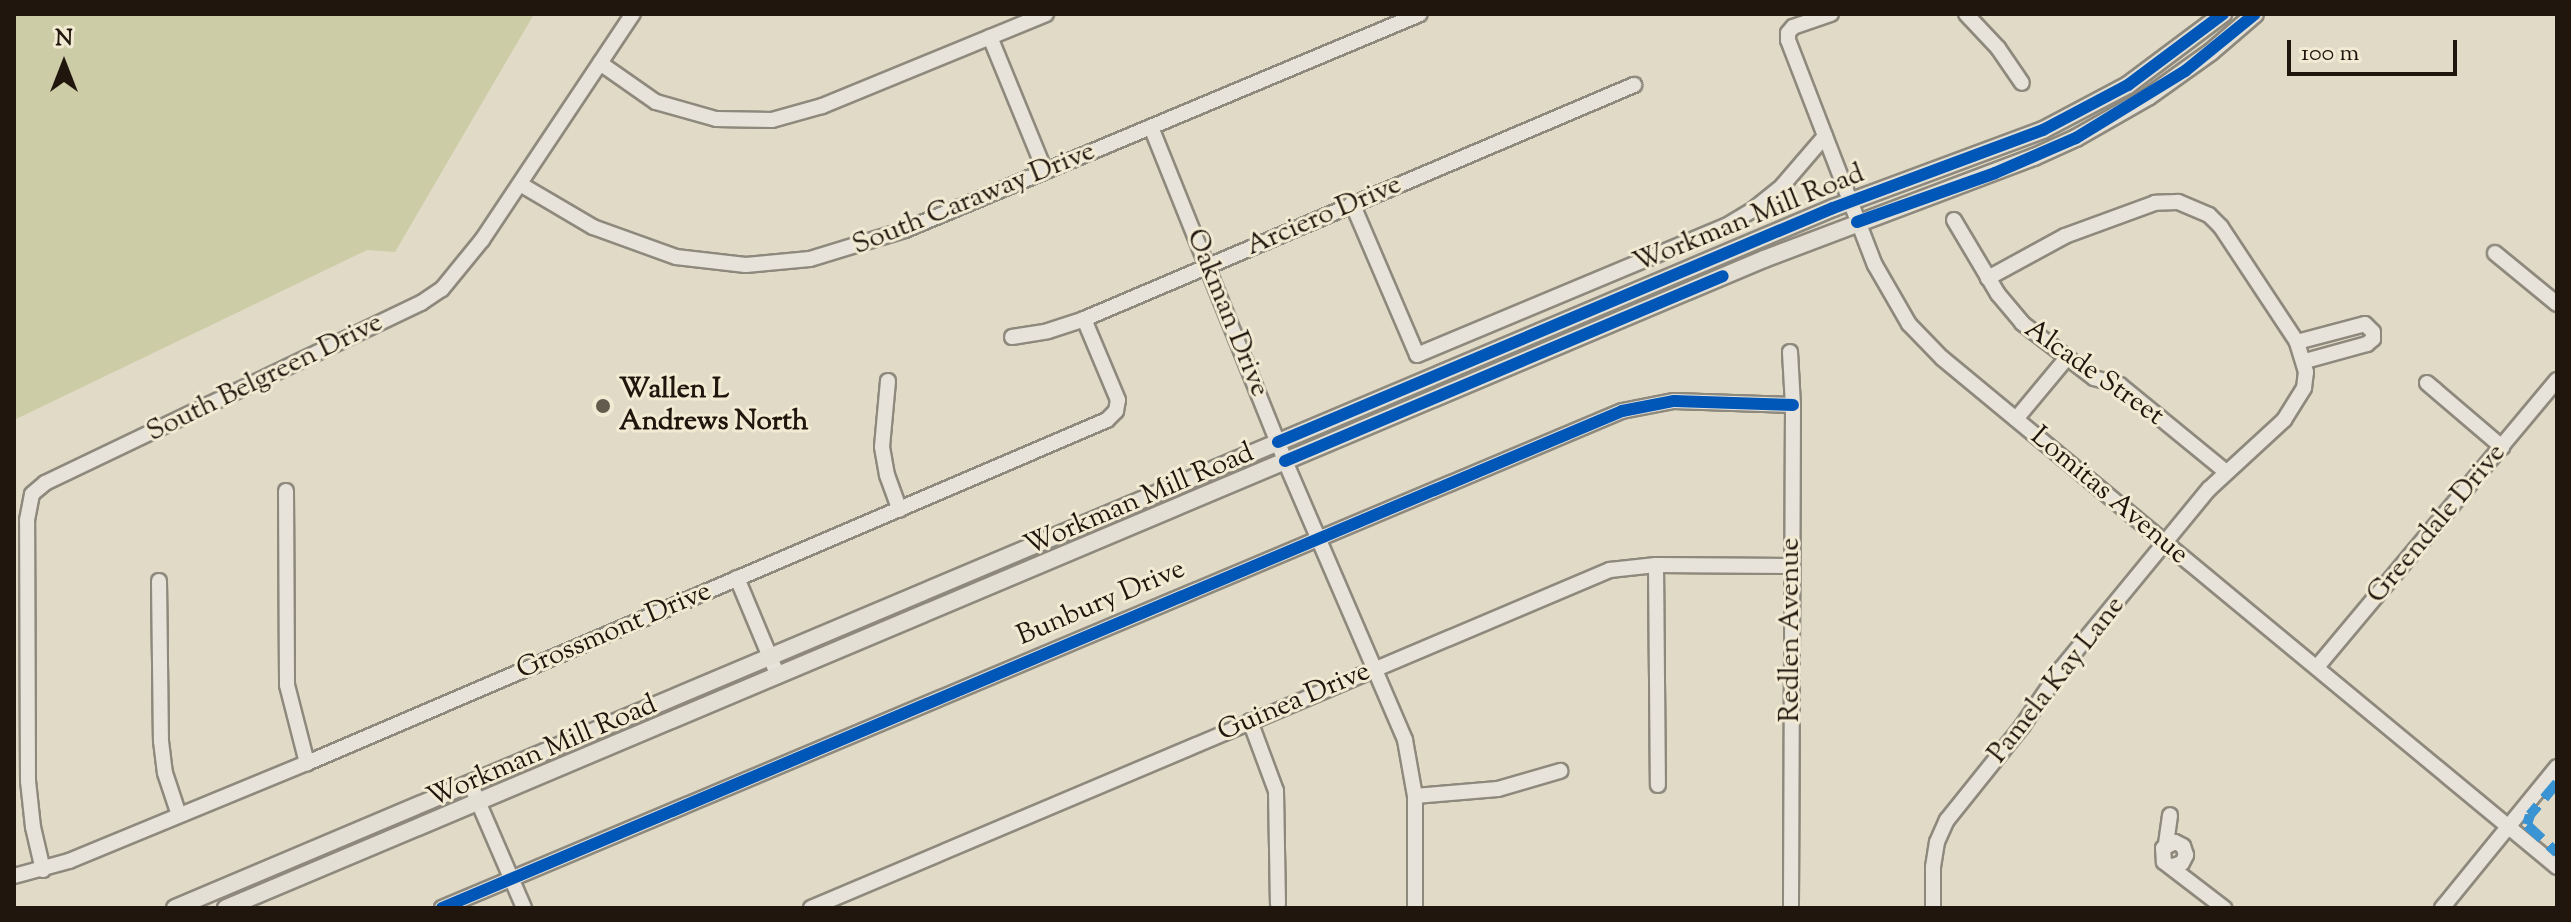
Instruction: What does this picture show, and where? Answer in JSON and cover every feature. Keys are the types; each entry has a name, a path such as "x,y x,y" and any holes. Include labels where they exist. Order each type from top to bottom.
{"main road":[{"name":"Workman Mill Road","path":"175,908 1849,202 1997,150 2086,109 2171,56 2223,14"},
{"name":"Workman Mill Road","path":"226,908 1857,222 1995,173 2076,138 2185,71 2255,14"}],"street":[{"name":"South Belgreen Drive","path":"43,870 33,827 28,781 27,520 32,494 45,483 421,303 456,275 482,240 633,14"},
{"path":"600,63 656,102 716,119 772,120 822,106 1046,14"},
{"name":"South Caraway Drive","path":"520,184 567,213 676,257 746,265 810,259 867,244 1420,14"},
{"name":"Lomitas Avenue","path":"1831,14 1793,27 1788,33 1857,222 1888,293 1909,324 1942,358 2557,867"},
{"path":"1966,14 1998,48 2022,83"},
{"path":"990,37 1045,171"},
{"name":"Arciero Drive","path":"1012,337 1048,331 1084,319 1634,85"},
{"name":"Oakman Drive","path":"1151,127 1285,461 1405,740 1415,796 1415,908"},
{"path":"1352,203 1417,355 1726,226 1754,209 1782,186 1825,136"},
{"path":"1988,278 2065,236 2155,203 2178,202 2209,215 2221,227 2297,342 2305,361 2367,344 2373,339 2373,332 2365,324 2297,342"},
{"name":"Alcade Street","path":"1954,220 2010,311 2066,359 2094,378 2120,385 2225,471"},
{"path":"2495,253 2557,304"},
{"name":"Grossmont Drive","path":"14,876 43,870 307,763 1107,420 1116,411 1118,400 1084,319"},
{"name":"Redlen Avenue","path":"1790,352 1793,405 1791,908"},
{"path":"2016,419 2066,359"},
{"name":"Pamela Kay Lane","path":"1933,908 1933,867 1937,842 1947,820 2023,725 2061,669 2165,542 2225,471 2284,420 2304,388 2305,361"},
{"name":"Greendale Drive","path":"2317,667 2557,380"},
{"path":"888,381 882,447 887,475 900,510"},
{"path":"2427,383 2502,447"},
{"name":"Bunbury Drive","path":"442,908 1622,411 1674,401 1793,405"},
{"path":"286,491 287,685 307,763"},
{"path":"1656,565 1658,785"},
{"name":"Guinea Drive","path":"811,908 1610,570 1656,565 1791,566"},
{"path":"737,578 778,676"},
{"path":"159,581 161,741 165,773 179,815"},
{"path":"1250,721 1276,791 1278,904"},
{"path":"2442,908 2557,767"},
{"path":"1415,796 1498,789 1560,771"},
{"path":"470,783 524,908"},
{"path":"2170,815 2166,844 2175,842 2185,850 2182,863 2173,866 2224,908"}],"green space":[{"path":"14,14 534,14 395,252 367,250 14,420"}],"marked path":[{"path":"2557,783 2530,815 2527,825 2557,853"}],"cycle path":[{"path":"1278,442 1833,208 2043,130 2128,85 2223,14"},
{"path":"1857,222 1995,173 2076,138 2185,71 2255,14"},
{"path":"1285,461 1723,276"},
{"path":"442,908 1622,411 1674,401 1793,405"}],"place":[{"name":"Wallen L Andrews North","path":"603,406"}]}
